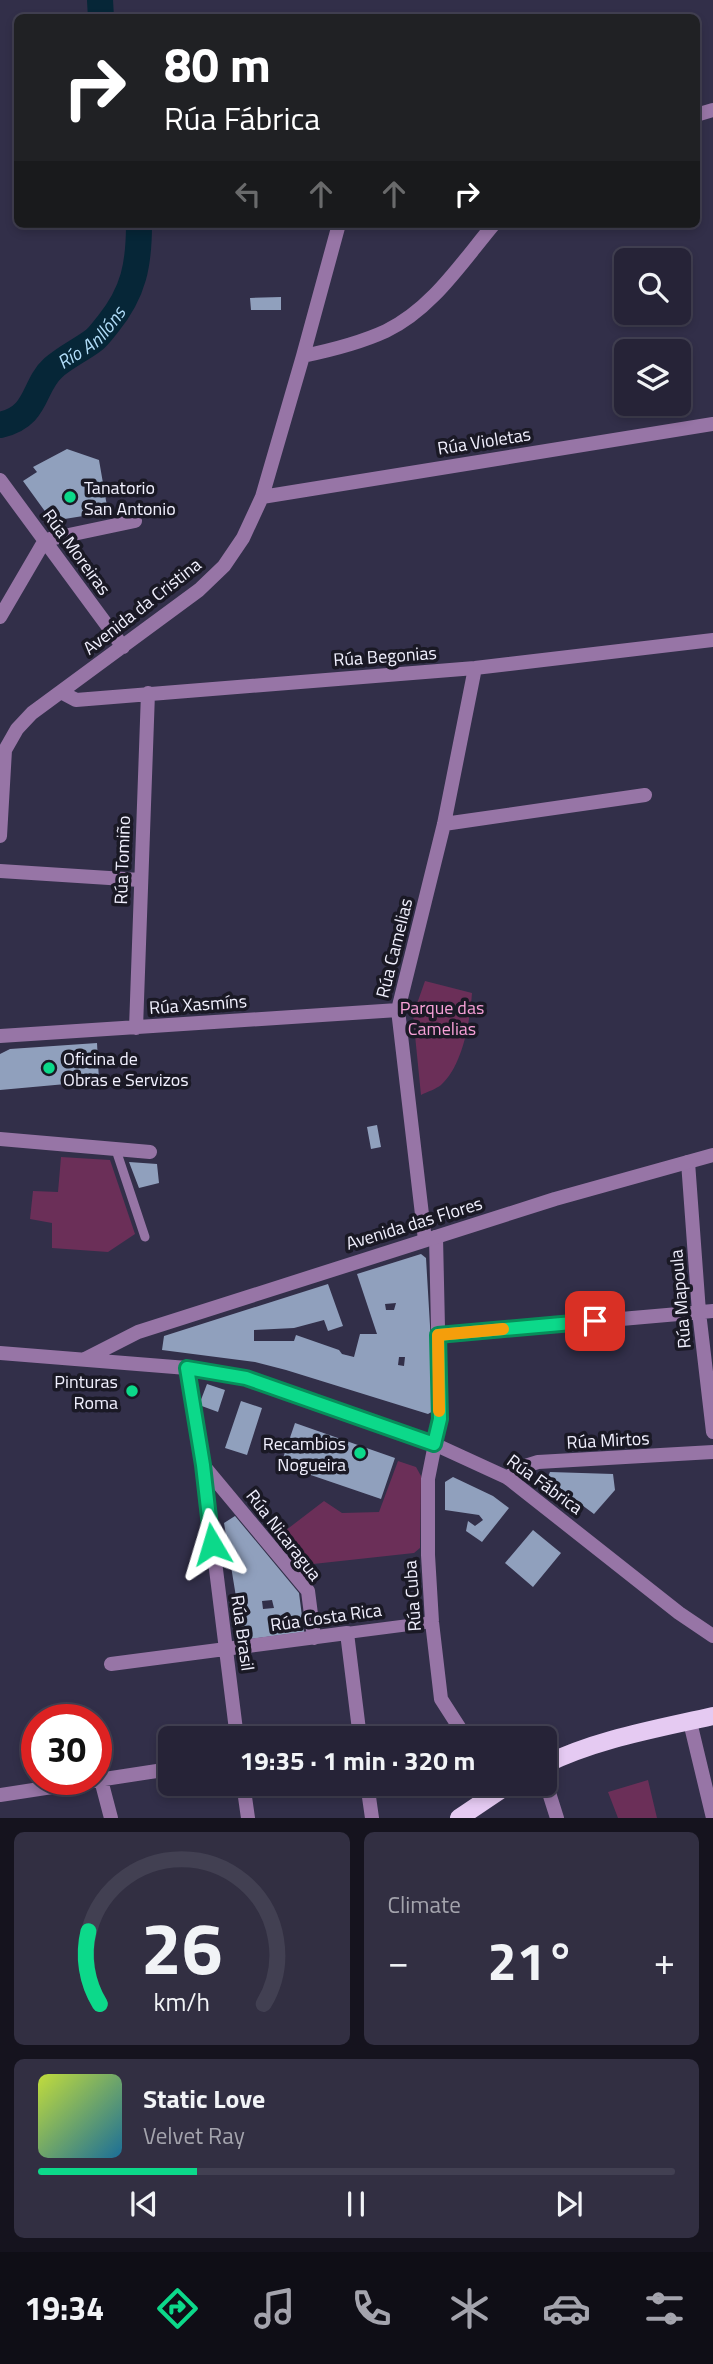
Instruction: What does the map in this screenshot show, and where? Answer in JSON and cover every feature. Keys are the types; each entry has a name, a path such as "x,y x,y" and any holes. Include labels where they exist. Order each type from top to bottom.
{"main road":[{"path":"557,1759 593,1745 713,1716"},
{"path":"459,1818 488,1796"}],"street":[{"name":"Avenida da Cristina","path":"0,836 5,750 17,729 32,713 199,590 224,566 243,538 261,497 338,228"},
{"path":"303,356 339,349 387,330 411,315 435,295 491,228"},
{"name":"Rúa Violetas","path":"261,497 713,424"},
{"name":"Rúa Moreiras","path":"0,480 123,647"},
{"path":"0,617 45,540 135,521"},
{"name":"Rúa Begonias","path":"61,692 76,700 475,668 713,640"},
{"name":"Rúa Camelias","path":"438,1335 430,1238 398,1010 444,824 475,668"},
{"name":"Rúa Tomiño","path":"136,1028 148,693"},
{"path":"444,824 645,795"},
{"path":"0,871 140,880"},
{"name":"Rúa Xasmíns","path":"0,1036 398,1010"},
{"path":"0,1139 150,1152"},
{"name":"Avenida das Flores","path":"84,1360 129,1336 555,1199 713,1155"},
{"name":"Rúa Mapoula","path":"688,1162 706,1312 713,1432"},
{"path":"438,1335 706,1312"},
{"name":"Rúa Cuba","path":"438,1335 440,1419 428,1479 428,1555 441,1699 458,1726"},
{"path":"129,1336 125,1350 132,1364"},
{"name":"Rúa Fábrica","path":"0,1353 187,1368 246,1378 434,1444 508,1478 679,1613 713,1636"},
{"name":"Rúa Brasil","path":"187,1368 203,1465 236,1726"},
{"name":"Rúa Mirtos","path":"508,1478 519,1468 538,1462 713,1452"},
{"name":"Rúa Nicaragua","path":"203,1465 308,1591 314,1638"},
{"name":"Rúa Costa Rica","path":"111,1664 432,1622"},
{"path":"347,1633 359,1726"},
{"path":"690,1721 713,1818"},
{"path":"112,1778 158,1771"},
{"path":"0,1795 21,1792"},
{"path":"105,1795 111,1818"},
{"path":"245,1796 248,1818"},
{"path":"369,1796 372,1818"},
{"path":"550,1796 557,1818"}],"lane":[{"path":"116,1150 145,1237"}],"green space":[{"name":"Parque das Camelias","path":"425,981 472,993 467,1029 455,1066 441,1085 421,1095 413,1015"},
{"path":"61,1157 110,1160 135,1234 108,1252 52,1248 52,1223 30,1219 33,1191 58,1192"},
{"path":"398,1461 416,1467 421,1476 420,1548 414,1553 304,1565 277,1537 324,1501 342,1513 379,1512"},
{"path":"648,1780 657,1818 618,1818 608,1792"}],"building":[{"path":"281,297 281,310 251,310 250,298"},
{"name":"Tanatorio San Antonio","path":"67,449 99,460 108,512 52,521 23,481 37,472 33,467"},
{"name":"Oficina de Obras e Servizos","path":"97,1043 99,1081 0,1090 0,1054 10,1049"},
{"path":"377,1125 381,1147 371,1149 367,1127"},
{"path":"129,1162 157,1164 159,1183 139,1188"},
{"path":"421,1254 426,1258 435,1410 428,1414 255,1362 162,1350 164,1336 328,1284 343,1326 328,1331 324,1320 294,1328 254,1330 254,1341 294,1341 296,1335 354,1357 360,1334 377,1334 357,1274","holes":["396,1303 394,1310 386,1310 385,1304","399,1357 405,1357 404,1366 398,1365"]},
{"path":"207,1384 225,1390 218,1412 199,1405"},
{"path":"241,1401 262,1408 247,1455 225,1448"},
{"path":"295,1423 395,1458 381,1499 302,1472 303,1469 282,1461"},
{"path":"550,1472 613,1474 615,1490 594,1514 547,1479"},
{"path":"453,1477 493,1496 509,1508 482,1542 466,1531 468,1521 475,1526 483,1520 479,1515 445,1510 445,1482"},
{"path":"235,1516 299,1593 304,1632 243,1640 224,1523","holes":["272,1600 274,1608 263,1609 262,1601"]},
{"path":"533,1530 561,1553 533,1587 505,1563"}],"waterway":[{"name":"Río Anllóns","path":"100,0 101,14"},
{"name":"Río Anllóns","path":"0,425 22,415 53,368 96,338 117,312 133,277 139,228"}],"slow traffic":[{"path":"439,1411 438,1335 503,1329"}],"place":[{"name":"Tanatorio San Antonio","path":"70,497"},
{"name":"Oficina de Obras e Servizos","path":"49,1068"},
{"name":"Pinturas Roma","path":"132,1391"},
{"name":"Recambios Nogueira","path":"360,1453"}],"route":[{"path":"212,1544 203,1465 187,1368 246,1378 434,1444 440,1419 438,1335 595,1321"}]}
